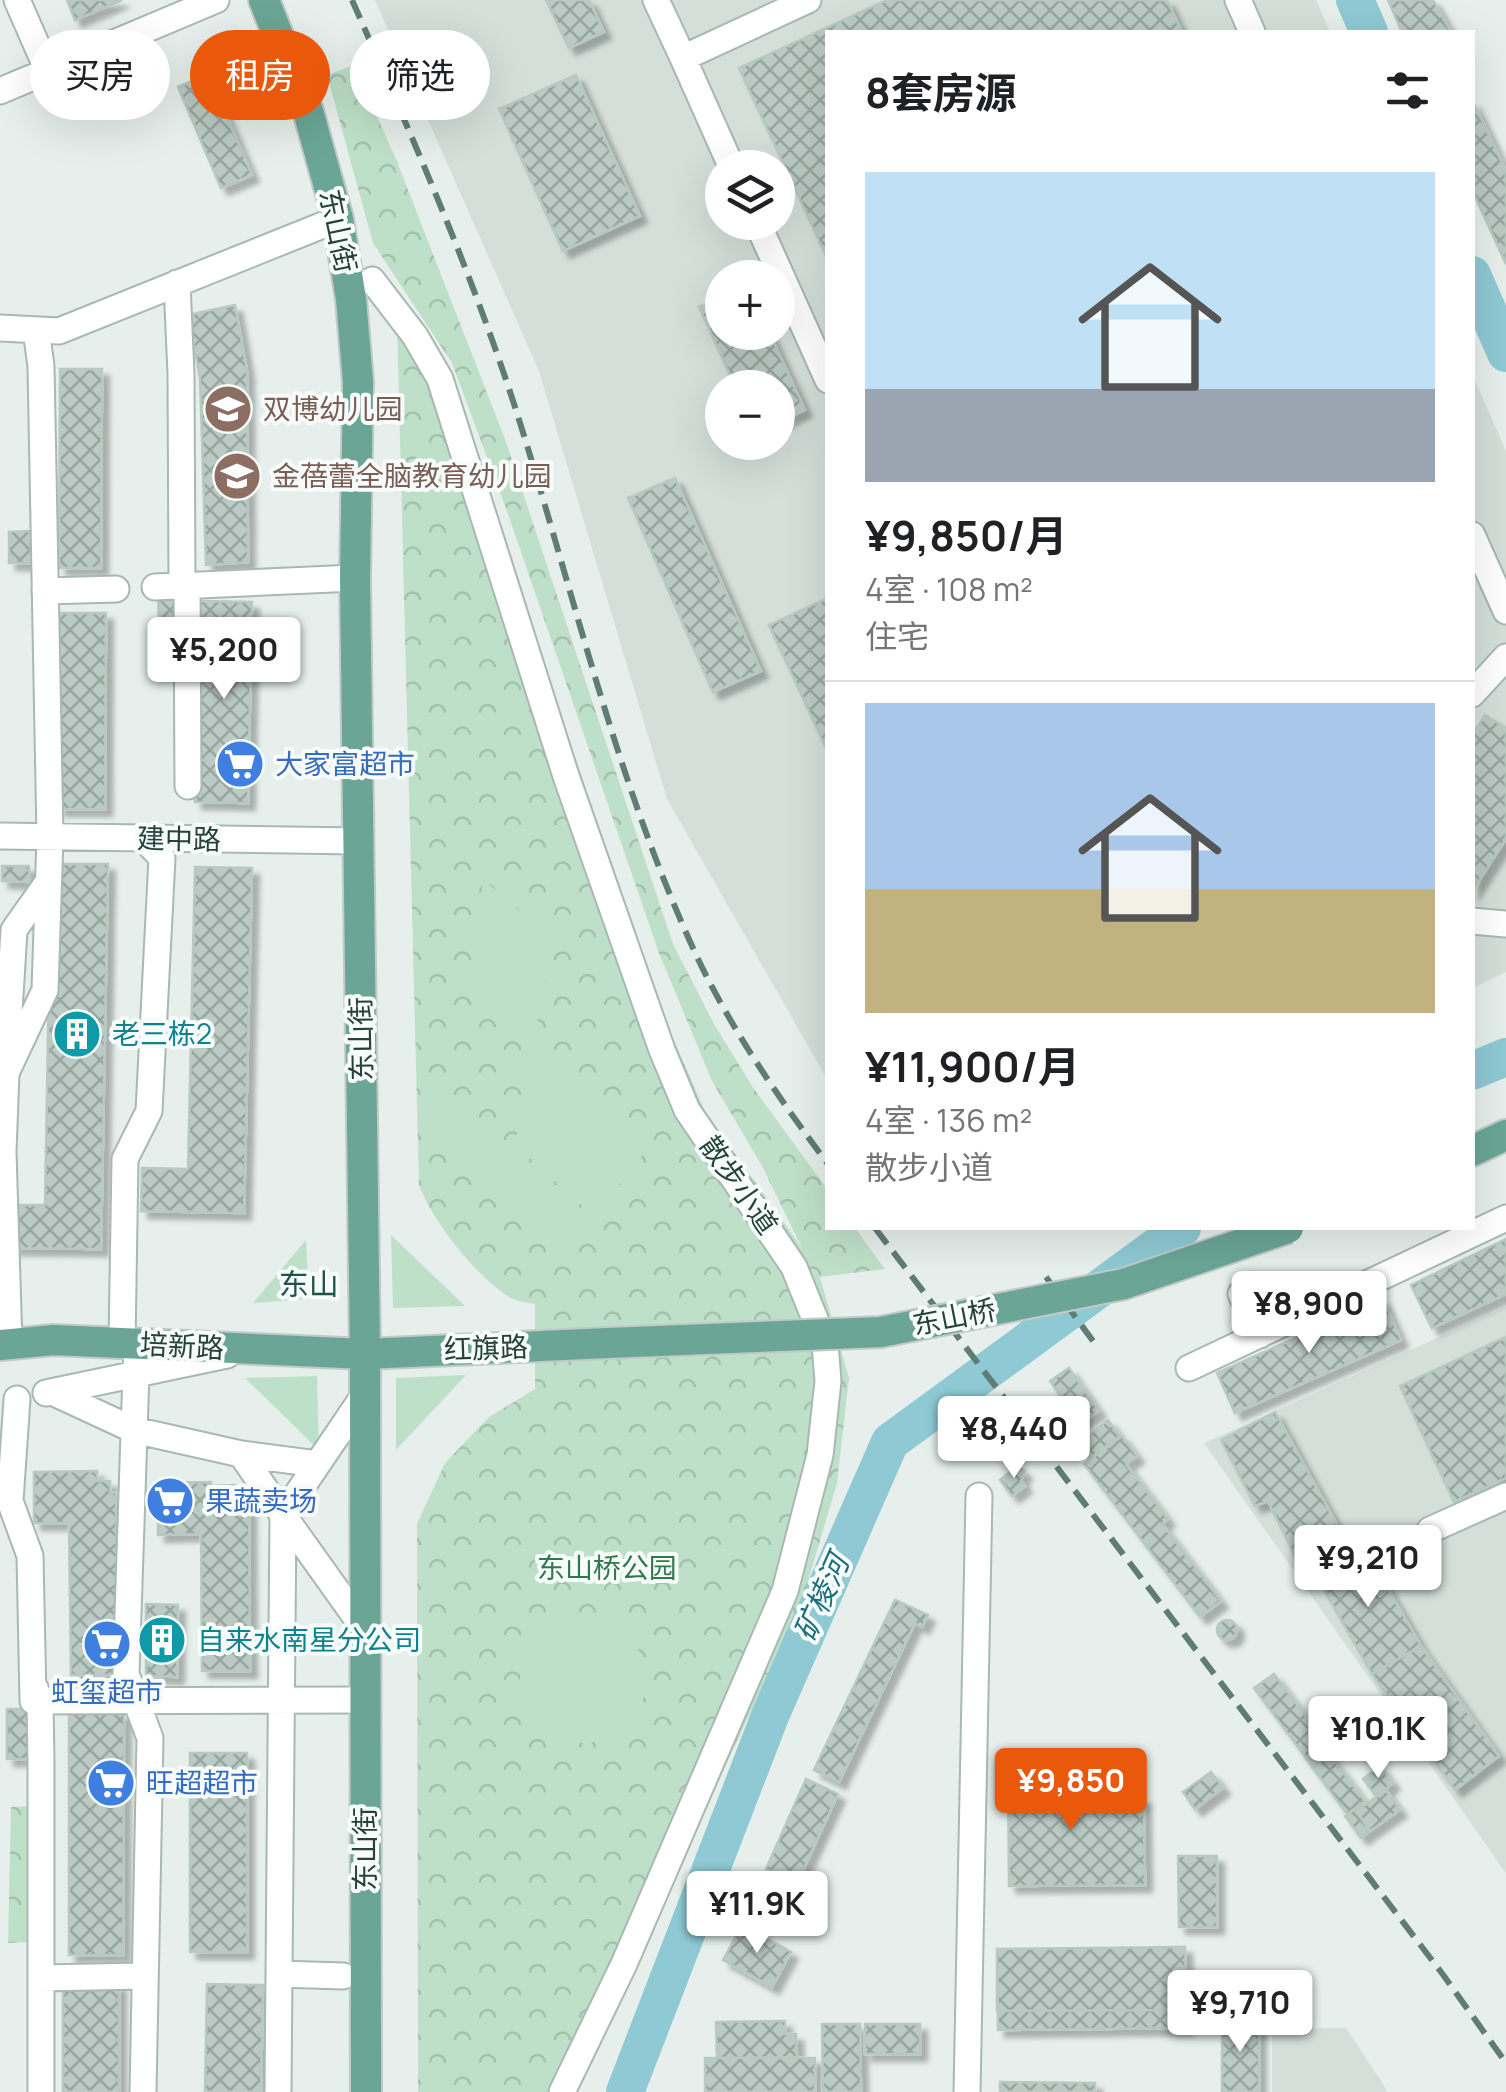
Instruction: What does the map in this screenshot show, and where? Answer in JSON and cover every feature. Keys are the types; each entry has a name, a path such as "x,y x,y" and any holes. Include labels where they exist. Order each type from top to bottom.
{"main road":[{"name":"东山街","path":"264,0 308,112 338,218 358,382 355,578 365,1394 366,2092"},
{"path":"1475,1149 1506,1135"},
{"name":"东山桥","path":"608,1344 881,1332 1124,1284 1282,1230"},
{"name":"培新路","path":"4,1345 54,1340 364,1354"},
{"name":"红旗路","path":"364,1354 608,1344"}],"street":[{"path":"17,0 30,30"},
{"path":"122,30 174,8 216,0"},
{"path":"656,0 724,150"},
{"path":"683,58 808,0"},
{"path":"1238,0 1251,30"},
{"path":"0,91 30,72"},
{"path":"0,328 59,331 338,218"},
{"path":"765,240 825,373"},
{"name":"散步小道","path":"372,280 415,336 440,379 566,776 681,1095 794,1268 825,1344 828,1381 820,1455 785,1591 624,1964 562,2092"},
{"path":"177,283 188,786"},
{"path":"6,1073 46,990 50,837 41,366 36,330"},
{"path":"1475,542 1506,611"},
{"path":"155,586 355,578"},
{"path":"45,592 116,588"},
{"path":"1475,691 1506,657"},
{"name":"建中路","path":"0,836 358,841"},
{"path":"143,838 162,858 149,1111 125,1159 130,1343 136,1374 126,1674 150,1738 143,2092"},
{"path":"4,1345 2,1152 14,930 48,882"},
{"path":"1475,921 1506,924"},
{"path":"1189,1368 1506,1218"},
{"path":"1241,1294 1260,1334"},
{"path":"41,2092 36,1690 30,1556 10,1501 8,1400 256,1349"},
{"path":"52,1392 134,1430 241,1454 317,1464"},
{"path":"278,2092 283,1515 365,1394"},
{"path":"241,1454 365,1630"},
{"path":"967,2092 979,1496"},
{"path":"1430,1530 1506,1496"},
{"path":"36,1690 137,1704 365,1700"},
{"path":"150,1738 182,1703"},
{"path":"279,1974 343,1976"},
{"path":"41,1978 144,1976"}],"shaded area":[{"path":"375,0 1316,0 1329,30 825,30 825,1076 667,799 539,371 428,120 490,120 490,30 388,30"},
{"path":"1475,381 1506,451 1506,972 1475,987"},
{"path":"1506,1307 1506,1873 1204,1443"},
{"path":"1346,2028 1388,2092 1272,2092 1272,2029"}],"green space":[{"name":"东山桥公园","path":"350,66 350,120 379,120 396,159 505,439 673,944 714,1024 752,1086 825,1186 825,1230 856,1230 885,1269 820,1277 849,1378 837,1483 801,1605 572,2092 418,2092 417,1524 445,1463 489,1417 535,1389 535,1304 510,1297 481,1274 444,1230 419,1185 397,320 457,416 670,1031 705,1111 802,1248 762,1166 712,1081 659,953 452,363 373,243 330,86 330,74"},
{"path":"483,879 554,940 534,1037 594,1089 648,1148 594,1217 515,1144 533,1037 469,994"},
{"path":"418,1064 582,1221 559,1250 424,1132"},
{"path":"391,1235 465,1306 393,1308"},
{"path":"306,1240 309,1299 253,1303"},
{"path":"466,1375 396,1450 396,1378"},
{"path":"317,1376 319,1450 245,1378"},
{"path":"583,1617 607,1621 628,1635 642,1656 646,1680 642,1704 628,1725 607,1739 583,1743 559,1739 538,1725 524,1704 520,1680 524,1656 538,1635 559,1621"},
{"path":"33,1806 31,1942 8,1943 11,1807"}],"building":[{"path":"67,0 122,0 75,20"},
{"path":"546,0 589,0 604,32 569,48"},
{"path":"887,0 1167,0 1181,30 825,30 825,254 795,189 795,150 777,150 739,68"},
{"path":"1388,0 1433,0 1450,30 1401,30"},
{"path":"576,75 640,216 563,251 499,109"},
{"path":"190,82 190,115 178,87"},
{"path":"1475,106 1506,171 1506,264 1475,197"},
{"path":"192,120 228,120 252,175 221,188"},
{"path":"235,305 247,371 248,562 206,565 200,378 188,315"},
{"path":"719,350 777,350 787,370 728,370"},
{"path":"60,369 102,369 101,568 59,568"},
{"path":"795,388 805,410 795,415"},
{"path":"675,478 761,671 713,692 628,498"},
{"path":"31,531 31,563 9,563 9,532"},
{"path":"158,599 182,599 183,621 159,621"},
{"path":"825,599 825,746 769,625"},
{"path":"199,601 252,602 248,803 195,802"},
{"path":"59,613 106,613 105,809 58,809"},
{"path":"1485,715 1506,728 1506,839 1475,887 1475,730"},
{"name":"老三栋2","path":"51,864 108,864 101,1249 12,1248 14,1205 45,1205"},
{"path":"2,866 29,866 30,882 2,881"},
{"path":"195,867 252,868 244,1213 141,1211 142,1168 188,1169"},
{"path":"1506,1239 1506,1294 1432,1328 1411,1285"},
{"path":"1383,1299 1401,1340 1235,1413 1217,1373"},
{"path":"1506,1337 1506,1478 1454,1502 1400,1386"},
{"path":"1069,1368 1099,1411 1070,1430 1054,1407 1063,1400 1050,1381"},
{"path":"1275,1412 1352,1552 1304,1575 1268,1501 1255,1506 1221,1440"},
{"path":"1108,1420 1120,1436 1089,1459 1077,1444"},
{"path":"1122,1436 1137,1456 1126,1464 1168,1519 1162,1524 1221,1601 1200,1617 1084,1464"},
{"path":"1017,1466 1025,1471 1021,1481 1025,1486 1012,1496 1000,1480"},
{"path":"97,1471 97,1481 110,1481 110,1493 116,1493 118,1675 71,1675 69,1523 34,1523 34,1472"},
{"path":"211,1482 211,1486 235,1485 235,1496 249,1496 250,1671 202,1671 201,1534 158,1535 158,1483"},
{"path":"1363,1545 1421,1646 1372,1674 1315,1574"},
{"path":"895,1600 928,1615 922,1627 915,1623 839,1782 814,1770"},
{"name":"自来水南星分公司","path":"146,1604 178,1605 177,1677 146,1676"},
{"path":"1223,1620 1231,1620 1237,1630 1231,1640 1223,1640 1217,1634 1217,1626"},
{"path":"1421,1646 1499,1756 1455,1790 1372,1674"},
{"path":"1274,1674 1332,1751 1312,1766 1254,1688"},
{"path":"7,1709 35,1709 35,1759 7,1759"},
{"path":"69,1713 124,1713 123,1955 69,1955"},
{"path":"190,1753 247,1753 247,1952 190,1952"},
{"path":"1329,1754 1365,1801 1347,1814 1312,1767"},
{"path":"1008,1763 1062,1763 1063,1799 1144,1798 1145,1885 1009,1886"},
{"path":"1380,1766 1393,1783 1376,1796 1363,1779"},
{"path":"1211,1772 1223,1788 1195,1809 1183,1792"},
{"path":"806,1779 838,1794 797,1883 766,1869"},
{"path":"1386,1790 1400,1810 1370,1831 1356,1811"},
{"path":"1355,1809 1370,1831 1361,1838 1345,1816"},
{"path":"1178,1856 1217,1856 1217,1927 1179,1927"},
{"path":"742,1925 791,1952 772,1987 723,1960"},
{"path":"1185,1947 1186,2028 998,2030 997,1949"},
{"path":"1185,1947 1186,2010 997,2011 997,1949"},
{"path":"63,1984 119,1984 119,2092 63,2092"},
{"path":"207,1984 263,1985 261,2092 205,2092"},
{"path":"1222,2018 1259,2018 1259,2092 1222,2092"},
{"path":"785,2021 785,2034 796,2034 797,2057 717,2058 716,2022"},
{"path":"822,2024 860,2024 861,2092 823,2092"},
{"path":"865,2024 920,2024 920,2054 865,2054"},
{"path":"705,2058 815,2058 815,2092 705,2092"},
{"path":"1000,2082 1095,2083 1095,2092 1000,2092"}],"waterway":[{"name":"矿棱河","path":"1355,0 1368,30"},
{"name":"矿棱河","path":"1475,282 1506,353"},
{"name":"矿棱河","path":"1475,1070 1506,1057"},
{"name":"矿棱河","path":"625,2092 770,1716 890,1442 1179,1230"}],"railway":[{"path":"352,0 479,304 515,407 620,756 669,892 726,1013 825,1160"},
{"path":"877,1230 1506,2063"},
{"path":"1046,1277 1093,1341"}],"place":[{"name":"双博幼儿园","path":"228,409"},
{"name":"金蓓蕾全脑教育幼儿园","path":"237,476"},
{"name":"大家富超市","path":"240,764"},
{"name":"老三栋2","path":"77,1034"},
{"name":"果蔬卖场","path":"170,1501"},
{"name":"自来水南星分公司","path":"162,1640"},
{"name":"虹玺超市","path":"107,1644"},
{"name":"旺超超市","path":"111,1783"}],"district":[{"name":"东山","path":"309,1285"}]}
